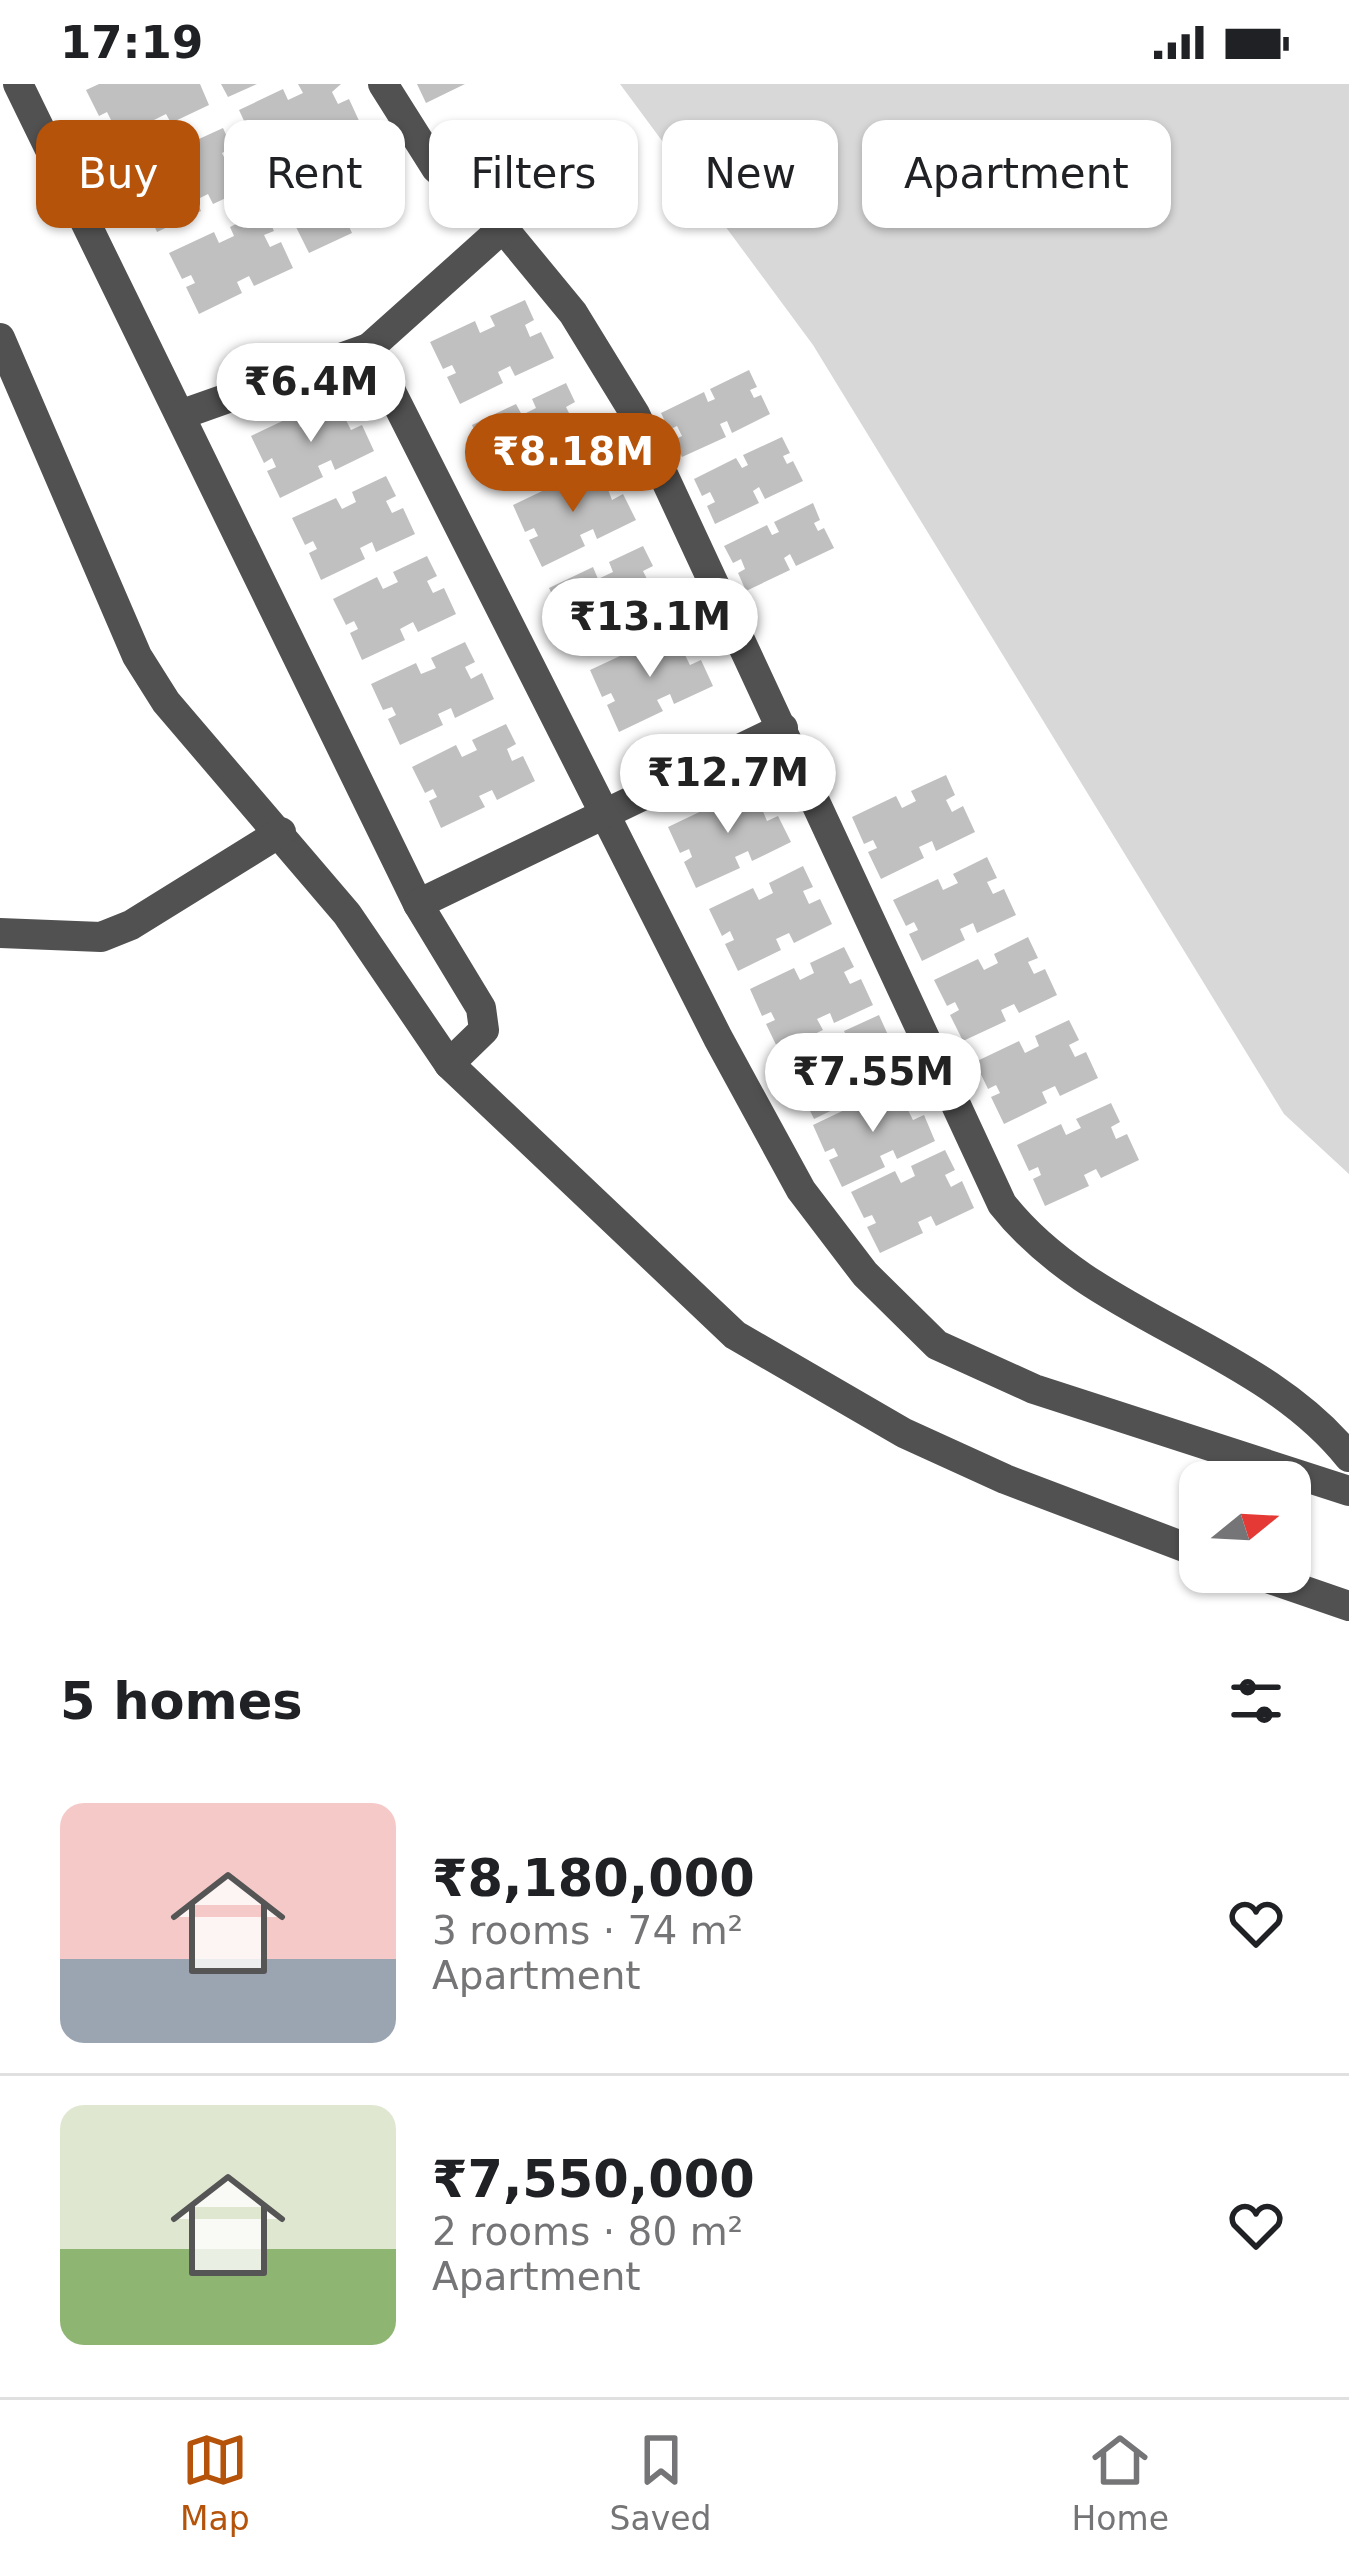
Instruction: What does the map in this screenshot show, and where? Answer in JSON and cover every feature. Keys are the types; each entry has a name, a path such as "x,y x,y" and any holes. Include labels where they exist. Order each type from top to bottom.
{"street":[{"path":"18,84 418,904 485,1021 478,1041 449,1064"},
{"path":"383,84 429,157"},
{"path":"180,415 369,348 503,228 573,313 634,414 1012,1217 1033,1243 1088,1280 1260,1378 1321,1423 1349,1457"},
{"path":"0,338 137,656 166,702 347,914 449,1064 735,1335 904,1432 1005,1479 1179,1545"},
{"path":"369,348 800,1190 865,1274 937,1346 1034,1389 1349,1491"},
{"path":"418,904 783,728"},
{"path":"0,932 101,937 131,925 281,832"},
{"path":"1311,1593 1349,1606"}],"shaded area":[{"path":"620,84 1349,84 1349,1174 1284,1114 813,345 726,228 838,228 838,120 662,120 662,141"}],"building":[{"path":"99,84 200,84 209,105 177,120 169,120 166,114 154,120 111,120 107,112 99,116 86,90"},
{"path":"221,84 257,84 228,97"},
{"path":"298,84 341,84 332,92 338,104 349,99 359,120 244,120 239,110 283,89 288,100 303,93"},
{"path":"417,84 465,84 426,103"},
{"path":"224,130 224,199 213,204 208,194 200,198 200,139"},
{"path":"230,228 273,228 264,235 270,247 281,242 293,268 254,286 249,276 237,282 242,293 199,314 186,287 195,283 191,275 182,279 169,253 214,232 219,243 234,236"},
{"path":"296,228 350,228 352,233 309,253"},
{"path":"525,300 534,320 525,325 530,337 541,332 554,358 515,376 510,366 498,372 503,383 460,404 447,377 456,373 452,365 443,369 430,342 475,321 480,333 495,326 490,316"},
{"path":"749,370 757,387 750,390 754,398 761,395 770,414 732,433 727,421 720,424 726,437 682,457 674,440 682,436 677,426 669,430 661,413 704,392 708,402 715,399 710,389"},
{"path":"566,383 575,402 566,407 572,419 583,414 595,440 556,458 552,449 539,455 544,465 501,486 488,459 497,456 493,447 484,451 472,425 516,404 522,415 536,408 532,399"},
{"path":"345,393 355,414 345,418 351,430 362,425 374,451 335,470 331,460 318,466 323,477 280,498 267,471 276,467 272,458 264,463 251,436 295,415 300,427 315,419 311,410"},
{"path":"782,437 790,453 783,456 787,464 793,461 803,481 765,499 759,487 753,491 759,503 715,524 707,506 715,502 710,492 702,496 694,479 736,458 742,468 748,465 743,455"},
{"path":"607,462 617,483 607,487 612,500 623,494 636,520 597,539 593,529 580,535 585,546 542,567 529,540 538,536 534,528 525,532 513,505 557,484 563,496 577,489 573,479"},
{"path":"386,476 396,496 386,501 392,513 403,508 415,534 376,552 372,542 360,548 365,559 321,580 309,553 317,549 313,541 305,545 292,518 336,498 342,509 356,502 352,492"},
{"path":"813,503 820,520 814,523 818,531 824,528 834,548 796,566 790,554 784,558 790,570 746,591 738,573 745,569 741,559 733,563 724,546 767,525 772,535 779,532 774,522"},
{"path":"643,546 653,566 643,571 649,583 660,578 672,603 633,622 629,612 616,618 621,629 578,650 565,623 574,619 570,610 562,615 549,588 593,567 598,579 613,572 609,562"},
{"path":"427,556 437,576 427,581 433,593 444,588 456,614 418,632 413,622 400,629 405,640 362,660 350,633 358,629 354,621 346,625 333,599 377,577 383,589 398,582 393,572"},
{"path":"685,628 694,648 684,653 690,665 701,660 713,686 674,704 670,694 657,700 663,711 619,732 607,705 615,701 611,693 602,697 590,670 635,649 640,661 655,654 650,644"},
{"path":"465,642 475,662 465,667 471,679 482,673 494,699 455,718 451,708 438,714 443,725 400,745 388,719 396,715 392,707 383,710 371,684 416,663 421,674 436,668 431,658"},
{"path":"506,724 516,744 507,749 512,761 523,756 535,781 497,800 492,790 479,796 485,807 441,828 429,801 437,797 433,789 425,793 412,767 456,745 462,757 477,750 472,740"},
{"path":"946,775 955,795 946,800 952,812 963,806 975,832 936,851 932,841 919,847 924,858 881,879 868,852 877,848 873,840 864,844 852,817 896,796 902,808 916,801 911,791"},
{"path":"762,784 771,805 762,809 767,821 778,816 791,842 752,861 748,851 735,857 740,868 696,888 684,862 692,857 689,849 680,853 668,827 712,806 718,817 732,810 727,801"},
{"path":"987,857 997,878 987,882 993,894 1004,889 1016,915 977,933 973,923 960,929 965,940 922,961 909,934 918,930 914,922 906,926 893,900 938,879 943,890 958,883 953,874"},
{"path":"803,866 813,887 803,891 809,904 820,899 832,924 794,943 789,933 776,939 781,950 738,971 725,944 734,940 730,931 722,936 709,909 753,888 759,900 773,893 769,883"},
{"path":"1028,937 1038,958 1028,962 1034,974 1045,969 1057,995 1019,1013 1014,1004 1001,1010 1006,1021 963,1041 950,1015 959,1010 955,1002 947,1006 934,980 978,959 984,970 998,963 994,954"},
{"path":"844,947 854,967 844,972 850,984 861,979 873,1005 834,1023 830,1013 817,1019 823,1030 779,1051 766,1024 775,1020 771,1012 762,1016 750,989 794,968 800,980 814,973 810,963"},
{"path":"879,1015 888,1035 879,1040 885,1052 895,1046 907,1073 869,1091 864,1081 852,1087 857,1098 814,1119 801,1092 809,1088 806,1080 797,1084 785,1057 829,1036 834,1048 849,1041 844,1031"},
{"path":"1069,1020 1079,1040 1069,1045 1075,1057 1086,1052 1098,1078 1060,1096 1055,1086 1042,1092 1047,1103 1004,1124 991,1097 1000,1093 996,1085 988,1089 975,1062 1019,1041 1025,1053 1039,1046 1035,1036"},
{"path":"907,1083 916,1103 907,1108 913,1120 924,1115 935,1141 897,1159 893,1150 880,1156 885,1167 842,1187 829,1160 838,1156 834,1148 825,1152 813,1125 857,1104 862,1116 877,1109 872,1099"},
{"path":"1111,1103 1120,1122 1111,1127 1116,1139 1127,1134 1139,1160 1101,1178 1096,1169 1084,1175 1089,1186 1045,1206 1033,1179 1041,1175 1038,1167 1029,1171 1017,1145 1061,1124 1066,1135 1081,1128 1076,1119"},
{"path":"945,1150 955,1170 945,1175 951,1187 962,1181 974,1208 936,1226 931,1216 918,1222 923,1233 880,1253 867,1227 876,1223 872,1215 864,1218 851,1192 895,1171 901,1183 915,1176 911,1166"}]}
